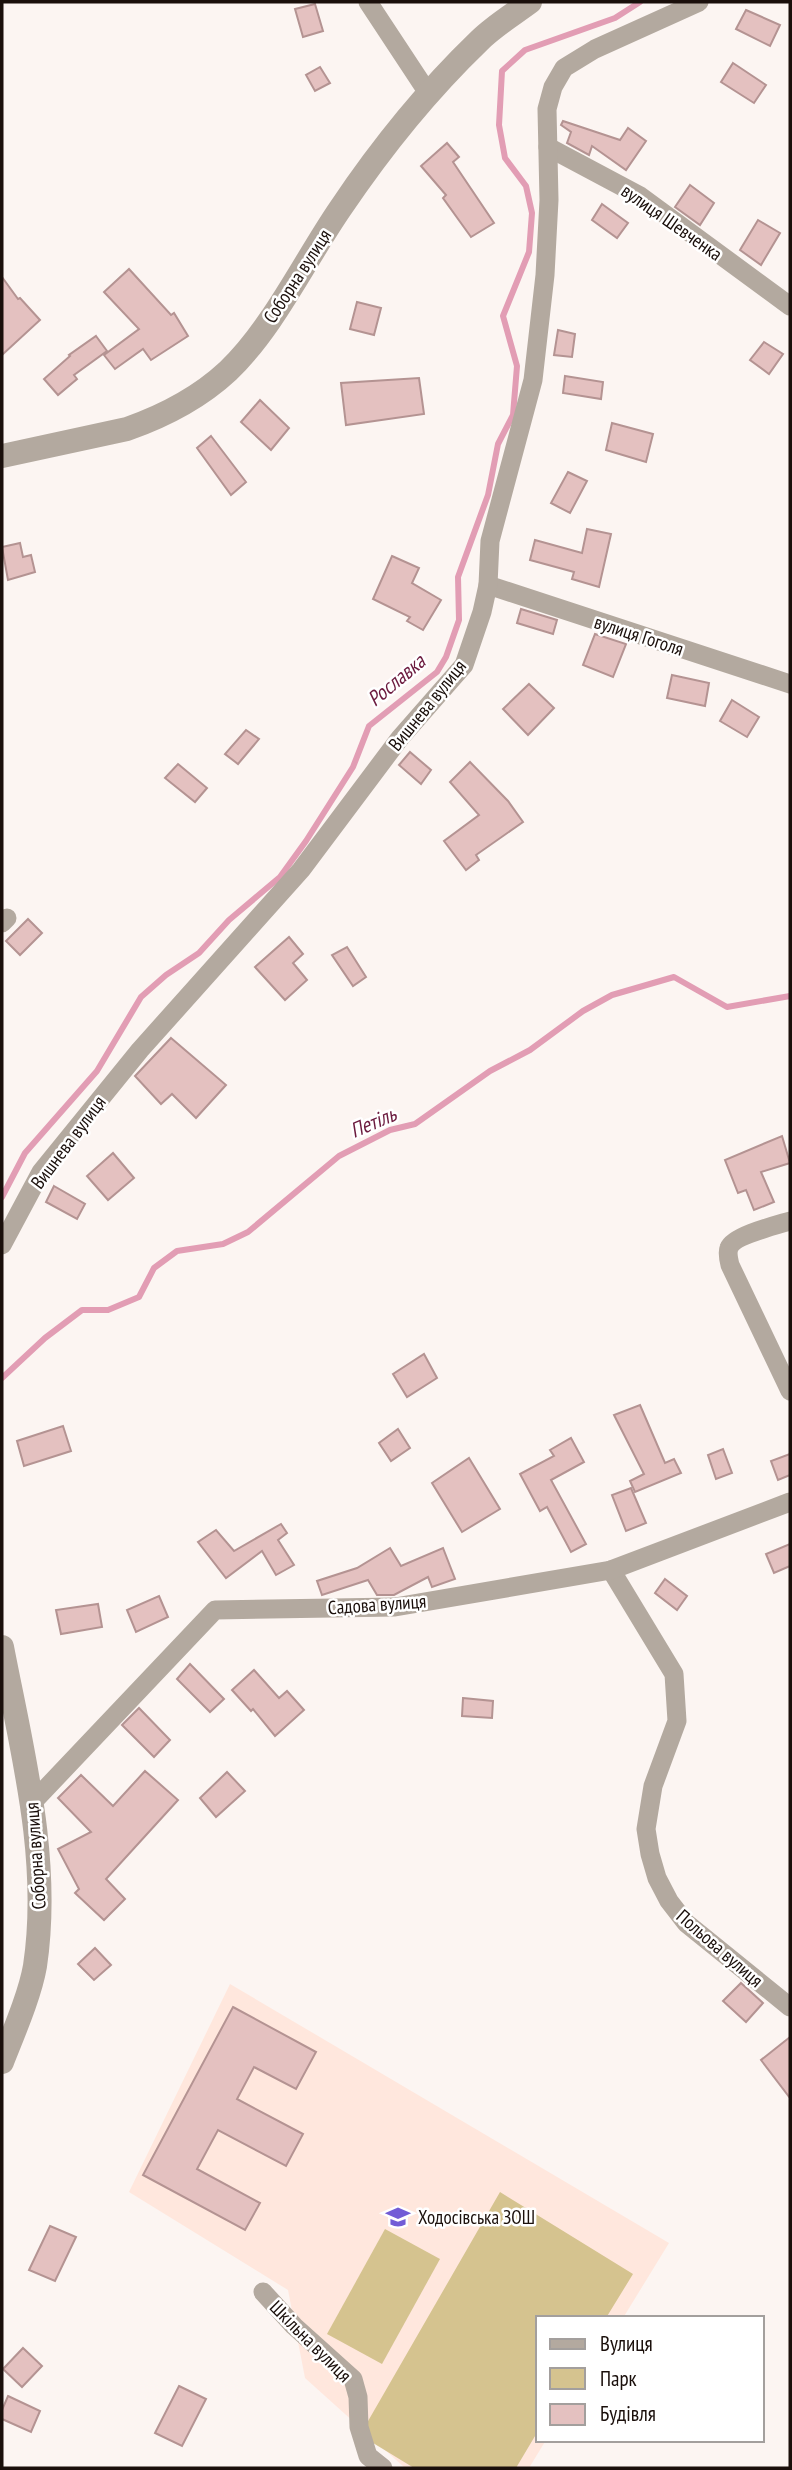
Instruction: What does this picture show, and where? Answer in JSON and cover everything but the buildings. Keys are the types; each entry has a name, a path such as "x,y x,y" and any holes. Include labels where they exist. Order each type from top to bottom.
{"street":[{"path":"368,2 428,93"},
{"name":"Соборна вулиця","path":"2,456 145,423 188,401 229,370 248,349 362,179 428,93 481,39 530,2"},
{"name":"Вишнева вулиця","path":"2,1245 41,1172 140,1050 301,870 400,738 464,665 482,612 488,585 490,541 533,380 545,275 549,200 547,109 553,87 564,68 595,49 699,2"},
{"name":"вулиця Шевченка","path":"548,147 640,196 790,306"},
{"name":"вулиця Гоголя","path":"488,585 790,684"},
{"path":"790,1221 736,1240 729,1247 728,1257 790,1391"},
{"name":"Садова вулиця","path":"32,1803 215,1610 395,1607 611,1570 790,1502"},
{"name":"Польова вулиця","path":"611,1570 674,1674 677,1721 653,1786 646,1829 657,1878 669,1901 686,1923 790,2007"},
{"name":"Соборна вулиця","path":"2,1647 32,1803 40,1914 34,1969 2,2062"},
{"name":"Шкільна вулиця","path":"263,2292 294,2326 354,2379 358,2397 359,2427 368,2456 383,2468"}],"shaded area":[{"name":"Ходосівська ЗОШ","path":"230,1984 669,2243 624,2316 536,2316 536,2442 545,2442 529,2468 405,2468 305,2378 288,2290 129,2192"}],"green space":[{"path":"500,2192 633,2274 607,2316 536,2316 536,2434 516,2468 414,2468 360,2435"},
{"path":"385,2229 440,2259 382,2364 327,2334"}],"waterway":[{"name":"Рославка","path":"2,1197 25,1153 97,1071 141,997 166,975 199,953 229,920 280,877 353,767 369,726 437,672 446,657 459,620 458,577 488,495 498,444 513,415 517,366 503,316 529,252 532,213 526,186 505,158 499,125 502,71 525,50 615,18 640,2"},
{"name":"Петіль","path":"2,1378 45,1338 82,1310 108,1310 139,1297 154,1268 177,1251 223,1244 248,1232 339,1156 390,1130 415,1124 490,1071 530,1050 583,1011 612,995 674,977 727,1007 790,996"}],"place":[{"name":"Ходосівська ЗОШ","path":"398,2217"}]}
